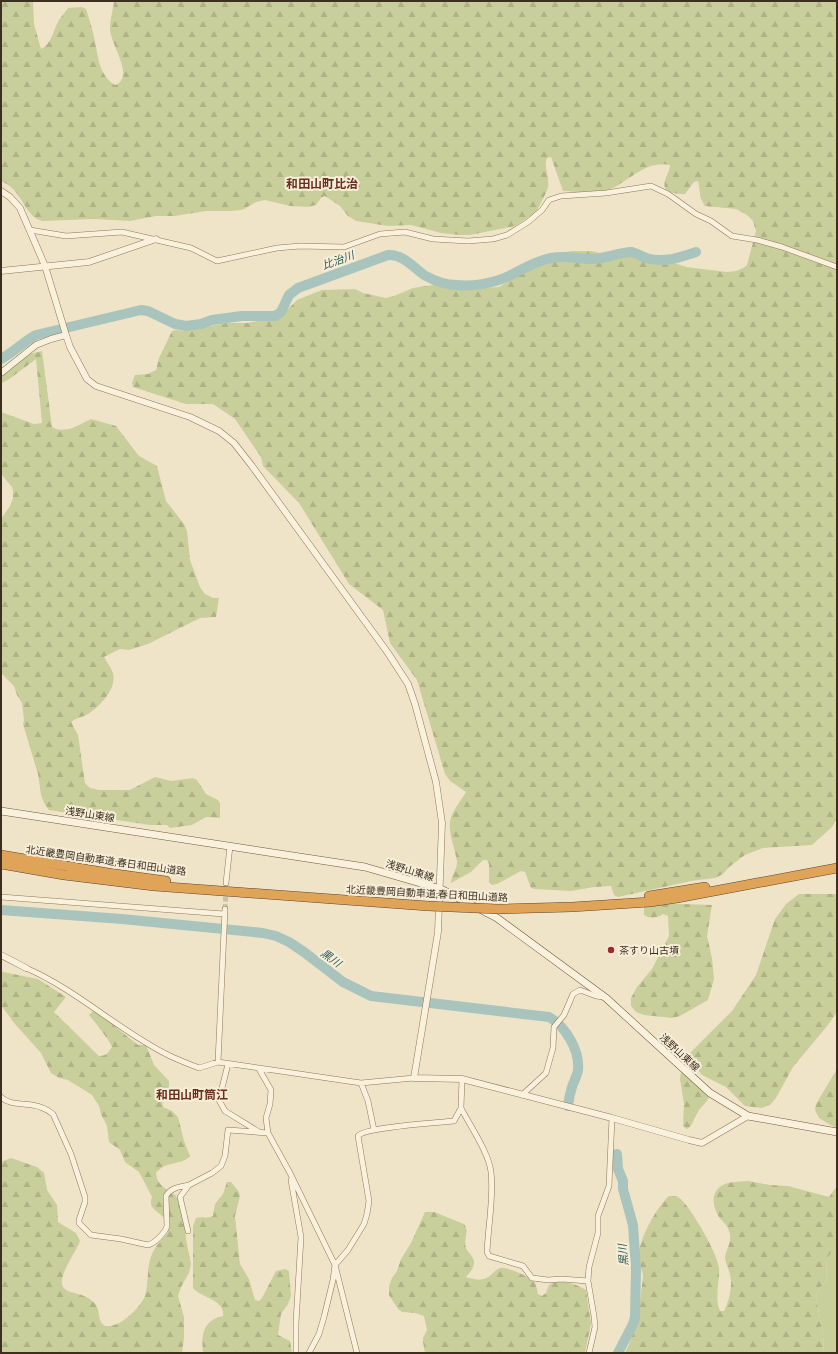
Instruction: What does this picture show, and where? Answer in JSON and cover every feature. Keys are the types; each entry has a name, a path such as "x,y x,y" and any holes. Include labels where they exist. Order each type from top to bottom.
{"highway":[{"name":"北近畿豊岡自動車道;春日和田山道路","path":"1,855 108,873 256,893"},
{"name":"北近畿豊岡自動車道;春日和田山道路","path":"1,864 109,881 169,887 428,906 498,909 650,902 837,868"},
{"name":"北近畿豊岡自動車道;春日和田山道路","path":"596,905 837,864"}],"main road":[{"name":"浅野山東線","path":"1,811 366,866 440,889 497,918 606,998 710,1093 748,1116 837,1132"}],"street":[{"path":"30,230 66,236 122,232 191,248 217,261 277,248 300,246 344,247 380,234 405,232 434,239 468,241 493,239 507,235 528,222 542,210 549,200 561,196 606,193 651,186 668,194 696,214 711,221 732,236 757,240 782,247 837,267"},
{"path":"1,191 10,197 20,208 45,266 66,335 87,379 96,386 190,416 219,430 234,443 257,472 388,653 408,684 416,704 436,782 442,823 438,932 414,1078"},
{"path":"1,271 89,262 156,239"},
{"path":"1,373 36,346 51,339 66,335"},
{"path":"226,883 230,846"},
{"path":"1,897 225,912 222,938 218,1062"},
{"path":"1,955 76,996 168,1055 199,1068 218,1062 361,1084 414,1078 462,1079 702,1143 748,1116"},
{"path":"522,1095 546,1073 553,1048 554,1027 564,1015 573,994 580,990 606,998"},
{"path":"228,1064 219,1100 225,1111 260,1132"},
{"path":"259,1069 271,1090 270,1104 266,1118 268,1133 290,1173 335,1265 357,1353"},
{"path":"308,1353 319,1334 333,1280 335,1265 348,1250 364,1224 367,1214 369,1201 358,1136 361,1132 454,1121 461,1108 462,1079"},
{"path":"361,1084 368,1101 374,1130"},
{"path":"1,1097 4,1100 12,1102 34,1105 53,1114 71,1154 85,1197 85,1202 78,1220 90,1235 121,1239 148,1245 166,1230 168,1226 166,1196 168,1192 173,1189 189,1185 212,1173 221,1166 225,1156 228,1130 268,1133"},
{"path":"461,1108 485,1152 491,1172 487,1252 489,1256 523,1266 532,1278 588,1281"},
{"path":"589,1353 595,1327 588,1281 589,1267 598,1233 598,1216 609,1186 612,1118"},
{"path":"290,1173 301,1238 296,1323 296,1353"},
{"path":"188,1232 180,1197 189,1185"}],"green space":[{"path":"1,1 33,1 34,24 41,49 49,41 59,20 68,8 82,7 86,9 102,70 109,81 115,85 121,81 123,68 110,29 114,1 837,1 837,819 832,827 812,845 763,848 745,855 729,867 723,874 715,878 691,881 618,897 614,895 611,886 571,891 531,888 525,872 521,871 497,884 492,885 489,882 489,864 487,860 483,860 471,872 451,883 457,862 450,831 450,822 454,810 466,792 450,781 445,774 417,680 390,643 383,610 349,584 299,503 263,466 261,457 235,419 213,404 186,404 133,387 132,383 135,375 148,374 156,370 159,358 172,331 185,331 226,323 247,323 273,318 285,312 297,300 322,290 355,289 363,293 386,298 413,288 433,285 446,285 450,288 458,289 499,287 535,264 559,253 572,251 591,251 604,254 636,252 657,257 686,267 727,272 736,271 747,265 756,231 753,221 747,215 736,209 705,206 701,199 698,181 694,182 685,194 670,192 664,185 670,165 661,164 643,169 611,189 599,193 563,191 551,157 547,158 546,161 548,187 537,211 534,214 515,226 470,235 441,233 411,225 388,226 356,221 348,216 340,206 325,196 321,198 316,205 308,207 290,206 265,200 256,202 240,210 206,211 175,216 156,216 130,221 94,219 42,221 33,216 10,186 1,181"},
{"path":"42,351 52,427 62,430 72,428 91,419 116,426 139,456 157,466 166,501 184,524 187,531 190,560 200,587 205,594 213,598 219,598 216,617 200,618 148,644 129,650 120,649 104,657 113,673 114,679 110,691 93,711 71,722 78,735 85,783 90,788 99,790 130,790 155,777 171,781 193,778 197,780 206,794 218,800 220,803 220,818 206,817 192,825 170,828 167,825 150,825 49,810 44,803 41,795 38,774 23,724 22,703 14,686 1,673 1,519 10,506 13,498 13,491 12,487 1,474 1,412 34,424 42,423 36,359 8,380 1,383 1,375 30,354"},
{"path":"799,894 837,894 837,1012 793,1067 776,1098 770,1105 762,1108 745,1106 726,1087 702,1075 691,1062 690,1053 732,1011 756,975 775,919 786,904"},
{"path":"656,903 712,905 707,936 712,958 714,979 708,1000 680,1016 672,1018 644,1015 636,1012 631,1006 631,998 637,987 652,969 669,936 668,916 663,914 656,917 644,915 644,906"},
{"path":"3,972 38,979 66,997 54,1012 99,1056 101,1056 107,1054 112,1047 106,1036 89,1015 93,1011 97,1012 138,1045 146,1045 154,1065 169,1081 169,1089 162,1101 163,1107 172,1111 178,1117 184,1141 190,1156 183,1161 164,1166 156,1173 161,1185 177,1197 185,1222 186,1239 191,1264 189,1273 178,1296 184,1317 182,1353 1,1353 1,1166 3,1161 11,1158 37,1167 44,1173 47,1190 57,1205 58,1222 76,1233 80,1241 64,1272 62,1284 68,1291 90,1299 96,1305 103,1325 111,1326 123,1321 139,1306 145,1296 150,1259 153,1251 168,1232 168,1225 163,1216 152,1207 152,1197 139,1172 125,1162 120,1150 109,1142 107,1126 99,1106 92,1095 68,1080 59,1078 51,1073 41,1053 14,1023 1,1005 1,973"},
{"path":"837,1069 837,1129 819,1118 815,1110 816,1104"},
{"path":"681,1072 709,1097 697,1112 691,1125 687,1129 683,1126 684,1104 680,1079"},
{"path":"748,1181 770,1185 788,1186 829,1197 837,1186 837,1246 826,1259 827,1280 819,1289 816,1297 823,1336 824,1353 625,1353 634,1332 640,1302 643,1276 639,1261 641,1245 648,1226 658,1209 669,1196 677,1197 683,1201 696,1219 718,1262 719,1273 717,1300 720,1311 724,1311 731,1289 731,1279 725,1257 730,1241 730,1235 727,1227 717,1213 714,1205 714,1197 718,1189 724,1184"},
{"path":"227,1182 231,1182 239,1192 240,1196 235,1216 240,1264 249,1279 255,1300 259,1301 262,1298 276,1271 285,1269 289,1271 291,1296 288,1304 281,1314 278,1335 290,1341 292,1353 203,1353 202,1340 205,1329 211,1321 223,1316 223,1310 216,1302 193,1288 193,1226 196,1218 213,1216 215,1204 223,1194"},
{"path":"425,1212 434,1212 464,1224 466,1227 465,1245 474,1264 473,1268 466,1277 483,1279 489,1277 498,1269 503,1268 518,1272 528,1277 536,1285 538,1294 542,1296 546,1293 549,1285 558,1282 573,1284 586,1290 591,1324 585,1353 425,1353 423,1338 427,1330 424,1316 415,1313 402,1312 398,1309 389,1295 389,1286"},
{"path":"837,1246 837,1353 824,1353 823,1336 816,1297 819,1289 827,1280 826,1259"}],"waterway":[{"name":"比治川","path":"1,359 36,335 141,310 148,311 175,324 186,326 201,324 212,320 242,316 275,316 281,312 289,295 298,288 388,255 393,255 403,259 424,275 443,283 452,285 469,285 497,281 534,263 556,257 593,259 632,252 646,258 665,260 696,252"},
{"name":"黒川","path":"1,910 122,919 263,933 276,936 289,942 343,982 371,996 549,1017 566,1032 577,1055 578,1070 569,1097 568,1106"},
{"name":"黒川","path":"617,1154 618,1169 623,1181 623,1189 633,1225 636,1270 635,1317 618,1353"}],"tunnel":[{"path":"225,909 226,890"}],"place":[{"name":"茶すり山古墳","path":"611,950"}],"district":[{"name":"和田山町比治","path":"322,184"},
{"name":"和田山町筒江","path":"192,1095"}]}
